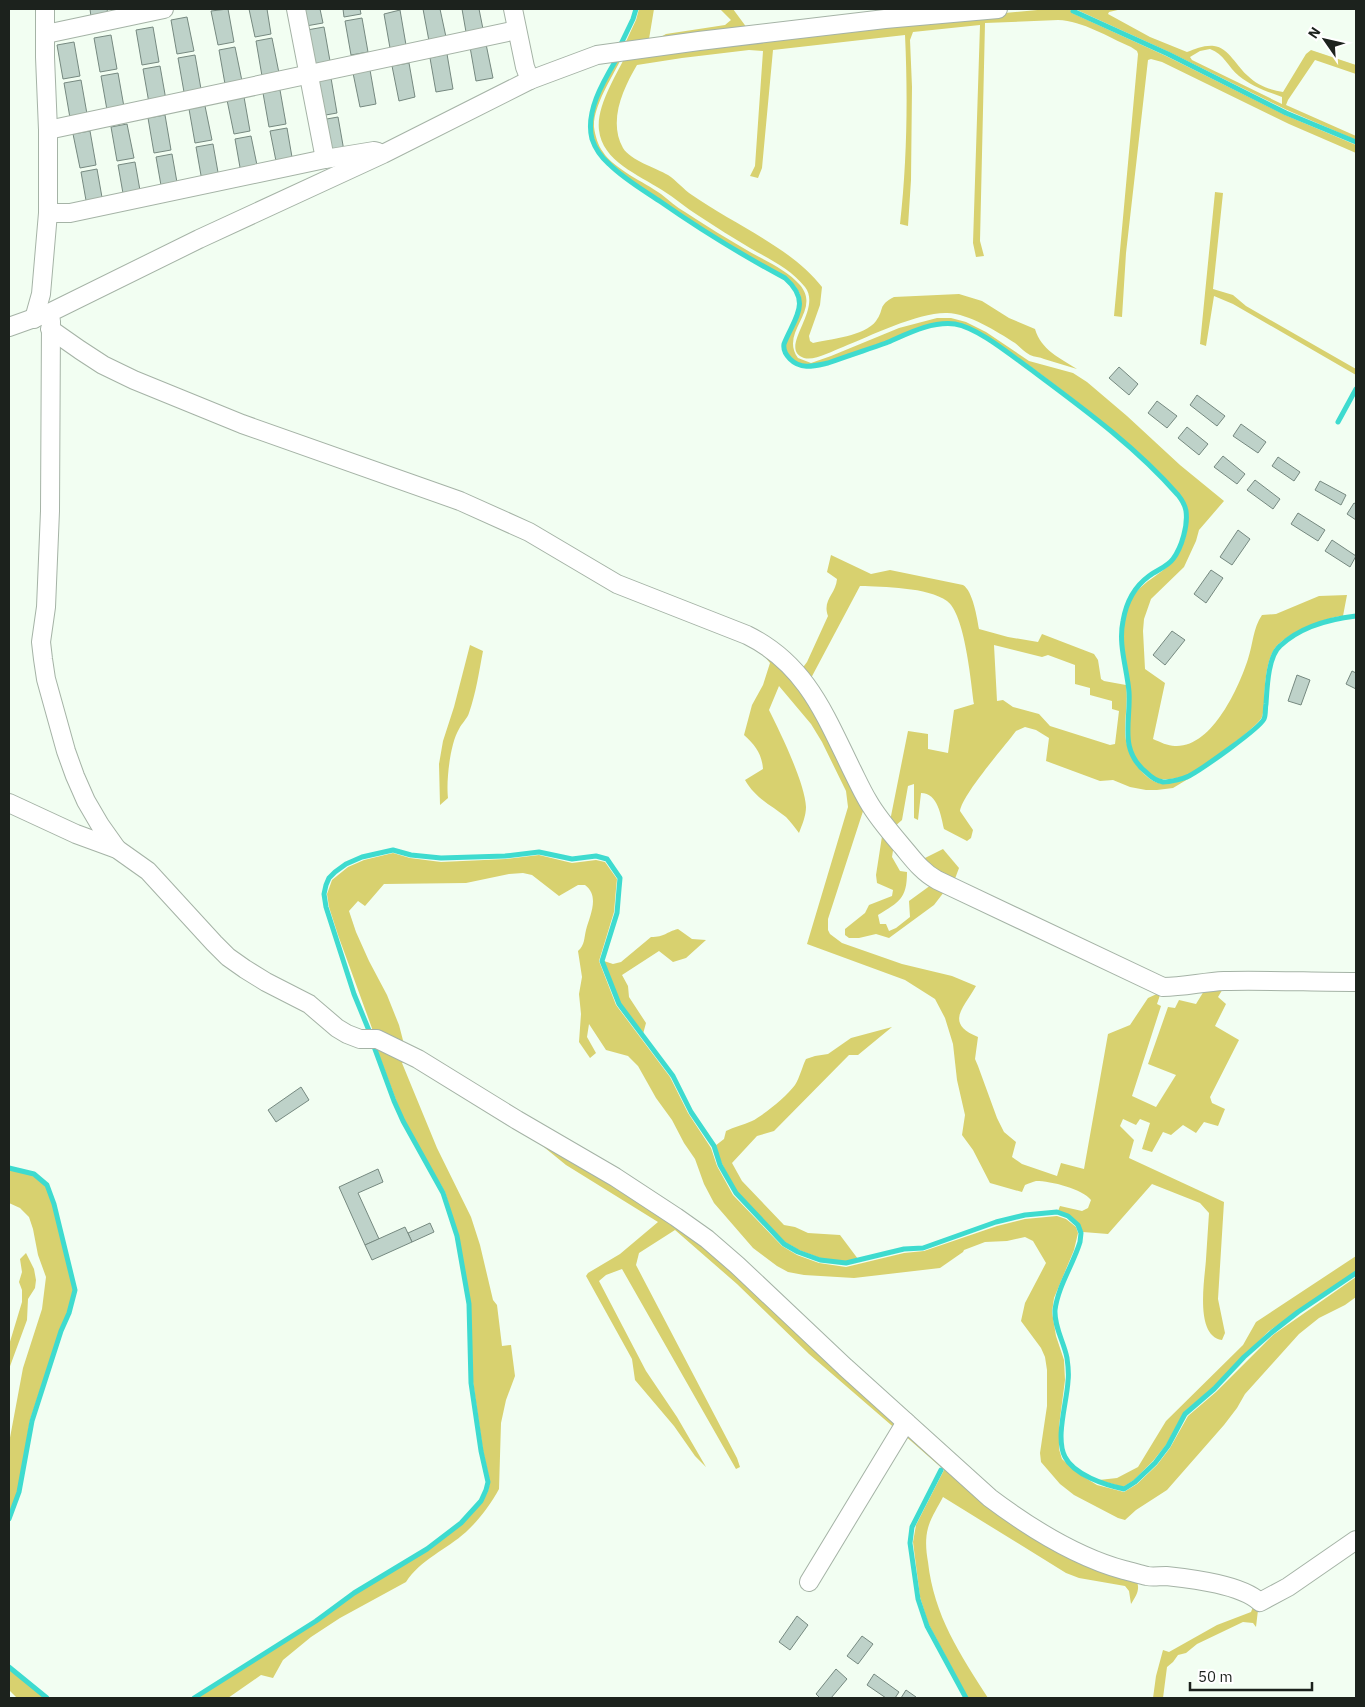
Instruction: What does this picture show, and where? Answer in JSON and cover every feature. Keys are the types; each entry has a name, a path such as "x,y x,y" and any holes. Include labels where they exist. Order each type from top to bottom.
{"street":[{"path":"34,319 41,294 48,213 45,9"},
{"path":"46,34 164,9"},
{"path":"296,9 324,159"},
{"path":"513,9 525,67 530,80"},
{"path":"51,321 199,239 383,154 530,80 597,55 885,19 998,9"},
{"path":"48,130 517,30"},
{"path":"48,213 70,213 374,150 383,154"},
{"path":"9,327 34,319 51,321 103,365 141,383 251,427 469,505 529,532 617,584 748,635 766,644 796,670 809,687 831,726 868,801 925,874 937,880 1163,987 1177,987 1200,982 1227,981 1356,982"},
{"path":"51,321 50,512 46,607 42,642 46,679 66,751 86,801 100,825 117,848 148,871 228,957 266,982 309,1004 347,1034 360,1039 377,1039 418,1059 614,1177 707,1239 990,1498 1014,1516 1056,1541 1090,1558 1122,1570 1148,1576 1200,1580 1234,1589 1253,1596 1260,1602 1288,1587 1356,1540"},
{"path":"9,803 76,834 117,848"},
{"path":"809,1582 906,1422"}],"shaded area":[{"path":"639,9 654,9 649,39 657,39 666,34 725,25 731,20 720,9 733,9 747,28 623,48"},
{"path":"1048,9 1070,9 1072,13 1166,56 1285,115 1356,145 1356,153 1289,124 1162,62 1148,60 1126,253 1122,317 1114,316 1138,54 1131,47 1086,26 1058,20 985,23 980,241 984,256 976,257 973,243 980,25 913,32 910,40 912,87 911,180 908,226 900,224 906,130 905,35 773,50 762,168 758,178 750,176 755,166 763,51 749,50 637,65 622,95 617,116 617,127 623,148 631,156 668,175 708,206 778,248 809,273 822,287 820,305 809,336 810,341 813,343 847,336 864,330 876,321 883,305 894,297 959,294 982,301 1009,318 1035,329 1046,348 1077,369 1030,355 1000,333 965,316 947,313 909,320 824,355 808,359 804,358 797,353 795,346 809,307 809,296 805,287 779,265 694,213 667,193 623,166 614,159 602,141 599,130 601,111 608,90 627,53"},
{"path":"1075,9 1122,9 1109,12 1108,14 1150,37 1187,52 1207,46 1219,47 1255,82 1264,87 1283,92 1306,54 1311,50 1356,65 1356,74 1315,60 1286,105 1356,136 1356,140 1287,110 1167,51","holes":["1210,49 1215,51 1244,80 1282,97 1282,104 1192,60 1190,57 1200,51"]},
{"path":"619,57 620,61 603,93 594,119 595,133 601,150 622,170 709,227 783,270 800,285 805,295 806,304 793,339 798,358 811,363 899,328 937,318 951,318 966,322 986,332 1029,361 1073,373 1087,382 1180,465 1224,501 1199,530 1184,567 1151,599 1144,619 1145,669 1165,683 1153,739 1172,746 1188,744 1201,737 1212,727 1222,714 1238,685 1262,615 1276,614 1319,596 1347,595 1343,616 1327,619 1306,627 1287,637 1275,648 1265,681 1263,714 1250,730 1227,749 1192,773 1171,779 1159,779 1152,776 1140,765 1131,747 1128,728 1130,688 1122,639 1124,620 1134,595 1169,566 1178,555 1187,531 1188,512 1180,496 1160,474 1065,392 1005,349 971,328 962,325 945,322 928,325 828,362 807,365 790,359 785,345 799,314 801,301 800,295 793,283 691,221 635,184 612,166 598,148 592,131 593,112 604,83"},
{"path":"1215,192 1223,193 1213,289 1233,295 1246,306 1356,369 1356,375 1233,304 1214,296 1206,346 1200,344"},
{"path":"831,555 871,574 890,570 963,585 972,599 979,629 1008,637 1038,642 1042,634 1094,654 1098,660 1101,679 1126,685 1126,740 1132,757 1143,773 1157,783 1165,784 1188,779 1173,788 1157,790 1130,787 1113,780 1100,781 1046,761 1049,738 1036,730 1025,727 1016,731 975,783 962,804 960,811 973,830 971,838 967,841 944,829 938,806 927,794 921,793 918,820 914,818 914,784 908,786 902,820 894,827 890,821 908,731 928,734 928,749 948,753 954,710 974,704 963,634 953,608 939,596 917,590 860,586 810,680 801,670 807,662 828,616 828,601 837,579 827,572","holes":["994,645 1042,657 1048,655 1075,665 1075,684 1090,688 1090,695 1112,701 1112,709 1119,711 1115,744 1110,745 1050,726 1039,714 1013,707 1003,700 997,701"]},
{"path":"735,636 756,645 792,674 865,805 828,919 830,934 842,943 902,964 952,976 976,986 962,1008 959,1021 968,1032 978,1037 975,1059 997,1118 1004,1132 1016,1142 1012,1157 1022,1164 1057,1176 1061,1163 1084,1169 1108,1034 1130,1025 1148,998 1161,992 1157,1004 1161,1006 1132,1096 1156,1107 1176,1075 1148,1064 1168,1007 1175,1008 1179,1000 1196,1004 1207,986 1224,987 1218,997 1226,1004 1215,1026 1239,1040 1210,1097 1212,1103 1225,1109 1218,1126 1204,1122 1196,1133 1183,1125 1171,1135 1163,1132 1152,1152 1142,1149 1150,1123 1140,1119 1136,1125 1123,1119 1120,1126 1134,1140 1129,1158 1224,1202 1218,1299 1225,1333 1222,1340 1213,1336 1204,1318 1203,1292 1209,1213 1200,1203 1152,1184 1108,1234 1083,1232 1073,1218 1058,1211 1060,1206 1082,1211 1088,1208 1091,1200 1081,1192 1066,1186 1042,1181 1025,1185 1022,1192 990,1183 973,1150 962,1135 965,1115 957,1080 953,1044 945,1018 935,999 905,980 807,944 848,807 846,791 811,724 779,686 769,710 791,758 805,797 804,820 799,833 786,817 758,796 749,786 745,780 763,769 757,750 744,735 752,705 763,685 770,663 765,657"},
{"path":"470,645 483,651 479,675 469,713 459,729 453,744 448,773 448,798 440,805 439,764 443,741"},
{"path":"883,830 894,844 892,857 900,871 907,872 907,881 900,899 878,915 880,924 886,924 889,931 896,928 910,917 909,901 931,885 944,892 934,905 889,938 876,934 849,938 845,935 845,929 865,913 869,905 892,896 893,890 877,883 876,875"},
{"path":"943,849 959,868 953,884 921,860"},
{"path":"393,853 410,858 441,862 506,859 539,855 572,863 596,860 605,862 617,879 614,912 599,961 616,1005 670,1077 688,1113 711,1148 717,1166 733,1195 782,1246 797,1255 819,1263 846,1267 904,1253 924,1251 997,1226 1025,1219 1057,1216 1066,1219 1076,1227 1078,1233 1074,1250 1054,1298 1052,1312 1056,1336 1064,1360 1065,1380 1059,1426 1059,1449 1062,1459 1079,1474 1097,1485 1124,1492 1137,1484 1157,1465 1170,1448 1188,1416 1216,1392 1273,1335 1356,1277 1356,1297 1345,1305 1319,1318 1299,1334 1245,1394 1224,1425 1167,1490 1136,1510 1125,1520 1118,1518 1074,1495 1060,1484 1041,1462 1040,1453 1047,1406 1047,1370 1041,1348 1021,1321 1025,1303 1046,1263 1033,1241 1025,1237 1007,1241 985,1242 964,1250 940,1268 854,1278 804,1275 788,1272 753,1248 714,1203 704,1184 695,1159 638,1066 628,1056 606,1050 589,1024 587,1037 596,1053 590,1058 579,1042 581,1014 579,994 582,977 578,951 584,941 593,906 590,889 585,885 578,885 559,896 532,875 523,873 466,883 384,884 365,906 358,901 349,911 369,961 387,995 399,1025 405,1048 373,1031 338,935 327,894 332,880 348,867 364,860"},
{"path":"678,929 692,939 706,940 686,958 673,962 659,951 622,975 628,986 629,997 646,1023 643,1034 620,1003 604,961 613,964 621,962 651,937"},
{"path":"892,1027 858,1055 849,1055 774,1131 757,1136 732,1163 742,1181 784,1225 795,1227 808,1233 840,1235 858,1259 846,1262 820,1258 785,1242 737,1192 715,1146 724,1139 726,1131 757,1118 787,1094 797,1082 806,1059 828,1054 851,1038"},
{"path":"374,1042 409,1059 402,1063 437,1148 471,1217 480,1245 493,1300 497,1305 502,1346 511,1345 515,1376 506,1400 501,1423 499,1489 476,1522 459,1538 426,1561 406,1582 340,1618 311,1637 283,1660 273,1678 261,1675 228,1698 197,1698 317,1622 355,1594 428,1550 462,1524 482,1502 488,1491 490,1482 483,1451 473,1382 470,1304 458,1235 445,1192 404,1121"},
{"path":"518,1126 691,1232 900,1421 898,1431 809,1354 737,1284 675,1230 639,1253 636,1265 740,1467 736,1469 622,1269 606,1275 599,1281 646,1371 677,1417 706,1467 695,1456 674,1426 635,1380 632,1359 586,1276 620,1254 658,1222 566,1165"},
{"path":"9,1170 34,1175 46,1186 53,1204 74,1290 68,1313 60,1330 30,1420 18,1492 9,1516 9,1443 23,1368 42,1309 46,1277 38,1255 29,1217 20,1208 9,1203"},
{"path":"26,1253 34,1269 35,1288 28,1299 27,1320 9,1369 9,1345 22,1302 22,1290 19,1282 22,1272 20,1259"},
{"path":"1356,1256 1356,1271 1269,1331 1212,1388 1184,1412 1166,1445 1134,1480 1123,1487 1099,1480 1117,1478 1138,1467 1166,1421 1243,1345 1256,1322"},
{"path":"907,1429 969,1484 1136,1580 1138,1589 1131,1604 1129,1591 1125,1586 1079,1578 1066,1573 943,1497 928,1528 927,1554 931,1582 942,1617 958,1650 988,1698 968,1698 928,1623 920,1597 913,1542 916,1525 944,1470 903,1434"},
{"path":"1253,1607 1258,1610 1256,1627 1253,1623 1243,1622 1197,1644 1186,1653 1178,1655 1167,1667 1163,1698 1153,1698 1156,1676 1163,1650 1169,1652 1217,1625 1251,1612"},
{"path":"9,1669 45,1698 17,1698 9,1690"}],"building":[{"path":"90,9 107,9 108,14 91,17"},
{"path":"228,9 234,42 218,45 211,11"},
{"path":"249,9 267,9 271,34 255,37"},
{"path":"303,9 320,9 323,23 306,26"},
{"path":"343,9 360,9 361,14 344,17"},
{"path":"423,9 440,9 446,37 429,41"},
{"path":"462,9 479,9 483,29 466,32"},
{"path":"400,10 406,45 390,48 384,14"},
{"path":"187,17 194,51 177,54 171,20"},
{"path":"362,18 368,52 351,55 345,21"},
{"path":"153,27 159,62 142,65 136,30"},
{"path":"324,27 330,61 314,64 307,30"},
{"path":"111,35 117,69 100,72 94,38"},
{"path":"272,38 279,73 262,76 256,41"},
{"path":"74,42 80,76 63,79 57,45"},
{"path":"486,44 493,78 476,81 470,47"},
{"path":"235,47 242,81 225,84 219,50"},
{"path":"447,54 453,89 436,92 430,58"},
{"path":"195,55 201,89 184,92 178,58"},
{"path":"409,63 415,97 399,101 392,66"},
{"path":"160,66 166,100 149,103 143,69"},
{"path":"370,70 376,104 360,107 353,73"},
{"path":"118,73 124,107 107,110 101,76"},
{"path":"331,78 337,113 320,116 314,82"},
{"path":"81,80 87,114 70,118 64,83"},
{"path":"280,90 286,124 269,127 263,93"},
{"path":"244,97 250,131 234,134 227,100"},
{"path":"205,106 212,140 195,143 189,109"},
{"path":"165,115 171,150 154,153 148,118"},
{"path":"338,117 344,151 327,154 321,120"},
{"path":"127,124 134,158 117,161 111,127"},
{"path":"287,128 293,163 277,166 270,131"},
{"path":"90,131 96,165 80,168 73,134"},
{"path":"251,136 258,170 241,173 235,139"},
{"path":"213,144 219,178 202,181 196,147"},
{"path":"172,154 178,188 162,191 156,157"},
{"path":"135,162 141,196 124,199 118,165"},
{"path":"97,169 103,203 87,206 81,172"},
{"path":"1119,367 1138,384 1129,395 1109,378"},
{"path":"1197,395 1225,416 1217,426 1190,405"},
{"path":"1157,401 1177,416 1167,428 1148,413"},
{"path":"1241,424 1266,442 1258,453 1233,436"},
{"path":"1187,427 1208,444 1199,455 1178,438"},
{"path":"1223,456 1245,474 1237,484 1214,467"},
{"path":"1278,457 1300,472 1294,481 1272,466"},
{"path":"1255,480 1280,499 1273,509 1247,490"},
{"path":"1320,481 1346,495 1341,505 1315,490"},
{"path":"1354,503 1356,504 1356,520 1347,514"},
{"path":"1298,513 1325,530 1318,541 1291,524"},
{"path":"1238,530 1250,539 1232,565 1220,557"},
{"path":"1332,540 1356,556 1350,567 1325,551"},
{"path":"1211,570 1223,578 1206,603 1194,594"},
{"path":"1172,631 1185,640 1165,665 1153,655"},
{"path":"1352,671 1356,673 1356,689 1346,684"},
{"path":"1297,675 1310,680 1301,705 1288,701"},
{"path":"301,1087 309,1100 276,1122 268,1110"},
{"path":"378,1169 383,1182 358,1193 379,1239 365,1245 339,1187"},
{"path":"430,1223 434,1232 412,1242 408,1233"},
{"path":"405,1227 412,1242 372,1260 365,1245"},
{"path":"797,1616 808,1625 790,1650 779,1642"},
{"path":"862,1636 873,1644 858,1664 847,1656"},
{"path":"836,1669 847,1679 831,1698 820,1698 816,1694"},
{"path":"874,1674 899,1692 895,1698 886,1698 867,1685"},
{"path":"906,1690 916,1697 916,1698 901,1698"}],"waterway":[{"path":"620,46 636,9"},
{"path":"1073,11 1168,54 1286,113 1356,142"},
{"path":"616,60 596,98 593,108 590,129 597,149 606,161 634,184 722,242 785,278 798,295 799,302 799,310 784,344 784,350 790,359 803,366 818,365 886,343 928,326 955,324 964,327 996,344 1090,414 1145,461 1179,497 1186,511 1182,542 1171,562 1149,576 1135,590 1126,608 1122,630 1122,648 1129,692 1129,745 1132,755 1138,764 1150,776 1163,782 1186,777 1206,766 1242,740 1264,719 1271,665 1273,657 1280,646 1288,639 1316,625 1356,616"},
{"path":"1338,422 1356,389"},
{"path":"370,1033 354,994 326,907 324,894 326,885 329,878 335,872 346,864 362,857 393,850 411,855 441,858 505,856 539,852 572,859 596,856 607,859 620,878 617,913 602,961 619,1004 673,1076 691,1112 714,1146 720,1165 736,1193 784,1244 798,1252 820,1260 846,1263 904,1249 923,1248 996,1222 1025,1215 1057,1212 1068,1216 1078,1225 1081,1233 1080,1242 1059,1292 1055,1310 1056,1322 1066,1352 1068,1370 1061,1430 1062,1449 1065,1457 1075,1469 1099,1482 1124,1489 1135,1482 1155,1463 1168,1446 1185,1414 1214,1389 1244,1357 1298,1312 1356,1273"},
{"path":"194,1698 316,1621 354,1593 427,1549 461,1523 481,1501 486,1490 488,1482 481,1451 471,1383 469,1304 457,1236 443,1193 403,1121 373,1044"},
{"path":"9,1168 34,1174 47,1185 54,1204 75,1290 32,1421 19,1492 9,1519"},
{"path":"941,1470 912,1527 910,1543 918,1599 927,1626 966,1698"},
{"path":"9,1667 47,1698"}]}
